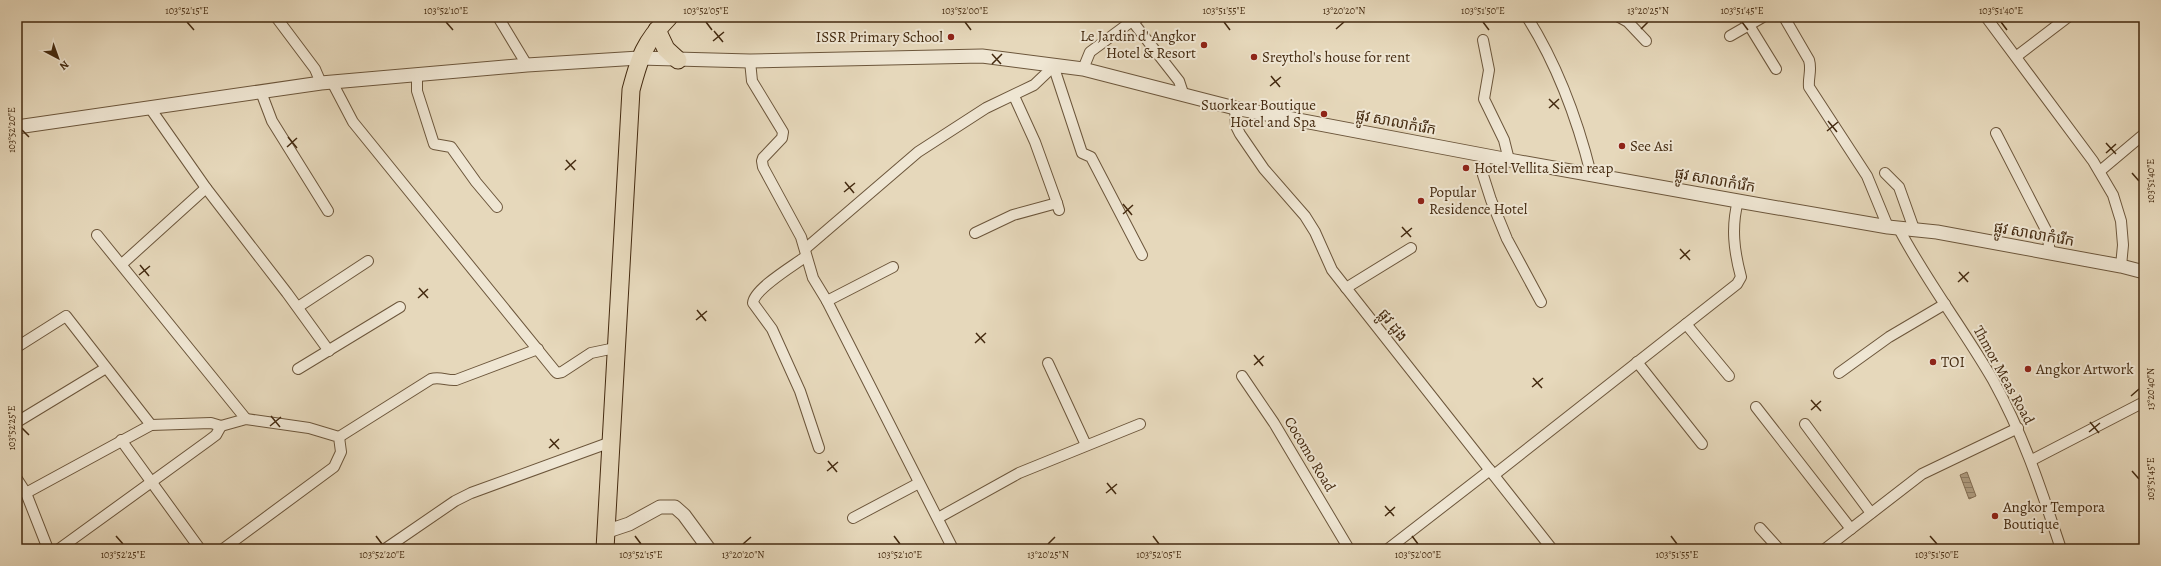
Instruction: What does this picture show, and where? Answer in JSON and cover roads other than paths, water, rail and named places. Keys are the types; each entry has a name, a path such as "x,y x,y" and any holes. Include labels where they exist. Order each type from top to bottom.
{"highway":[{"path":"605,549 615,348 631,90 639,58 661,22"},
{"path":"661,22 666,49 678,60"}],"street":[{"path":"276,17 326,82 353,122 557,373 562,372 591,353 615,348"},
{"path":"498,17 527,65"},
{"path":"1527,17 1564,85 1577,122 1591,174"},
{"path":"1619,17 1628,22 1646,41"},
{"path":"1730,36 1746,21 1763,17"},
{"name":"Thmor Meas Road","path":"1784,17 1809,60 1811,68 1808,77 1809,87 1867,176 1893,227 1945,304 1991,378 2018,428 2032,460 2061,549"},
{"path":"1986,17 2017,56 2100,171 2114,196 2119,211 2123,245 2121,266"},
{"path":"2017,56 2068,17"},
{"path":"1083,69 1090,52 1134,18 1179,81 1184,96"},
{"path":"1746,21 1776,69"},
{"path":"1483,40 1490,70 1484,99 1504,140 1509,160"},
{"name":"ផ្លូវ សាលាកំរើក","path":"17,127 150,108 263,99 326,82 527,65 639,58 750,61 982,56 1083,69 1235,111 1738,201 1893,227 1914,229 2050,253 2121,266 2144,272"},
{"path":"750,61 752,81 783,132 782,138 763,158 763,167 801,237 813,278 827,301 953,549"},
{"path":"819,448 800,391 772,329 754,303 755,296 918,152 986,108 1014,96 1034,85 1055,65"},
{"path":"1055,65 1056,74 1082,153 1090,157 1142,254"},
{"path":"417,75 417,91 434,144 451,147 476,182 497,207"},
{"path":"976,233 1013,215 1058,206 1035,142 1014,96"},
{"path":"263,99 272,121 328,211"},
{"path":"150,108 206,188 298,307 329,351"},
{"name":"ផ្លូវ ដូង","path":"1235,111 1236,126 1264,169 1305,216 1315,232 1332,270 1552,549"},
{"path":"1996,133 2047,232 2050,253"},
{"path":"2100,171 2144,134"},
{"path":"1486,155 1483,175 1491,200 1507,239 1541,302"},
{"path":"1884,173 1900,187 1914,229"},
{"path":"122,264 206,188"},
{"path":"1388,549 1492,473 1728,292 1741,279 1734,236 1734,220 1738,201"},
{"path":"97,235 246,419"},
{"path":"1346,288 1411,248"},
{"path":"298,307 368,261"},
{"path":"827,301 893,267"},
{"path":"1839,373 1889,337 1945,304"},
{"path":"298,369 400,307"},
{"path":"17,347 66,316 151,425"},
{"path":"1686,324 1729,376"},
{"path":"26,493 151,425 211,423 221,426 246,419 309,428 339,437 431,378 441,377 450,381 456,380 538,349"},
{"path":"1637,362 1702,444"},
{"path":"1048,363 1086,445"},
{"path":"17,422 106,368"},
{"name":"Cocomo Road","path":"1242,376 1274,423 1349,549"},
{"path":"2032,460 2144,402"},
{"path":"1756,407 1851,529"},
{"path":"938,518 1019,473 1140,424"},
{"path":"1805,424 1871,513"},
{"path":"59,549 152,483 216,435 221,426"},
{"path":"1825,549 1922,474 2018,428"},
{"path":"223,549 334,467 341,452 339,437"},
{"path":"121,440 200,549"},
{"path":"385,549 455,500 611,442"},
{"path":"17,479 26,493 48,549"},
{"path":"854,518 919,483"},
{"path":"606,532 629,524 660,507 675,507 684,516 709,549"},
{"path":"1760,528 1779,549"}],"place":[{"name":"ISSR Primary School","path":"951,37"},
{"name":"Le Jardin d' Angkor Hotel & Resort","path":"1204,45"},
{"name":"Sreythol's house for rent","path":"1254,57"},
{"name":"Suorkear Boutique Hotel and Spa","path":"1324,114"},
{"name":"See Asi","path":"1622,146"},
{"name":"Hotel Vellita Siem reap","path":"1466,168"},
{"name":"Popular Residence Hotel","path":"1421,201"},
{"name":"TOI","path":"1933,362"},
{"name":"Angkor Artwork","path":"2028,369"},
{"name":"Angkor Tempora Boutique","path":"1995,516"}]}
